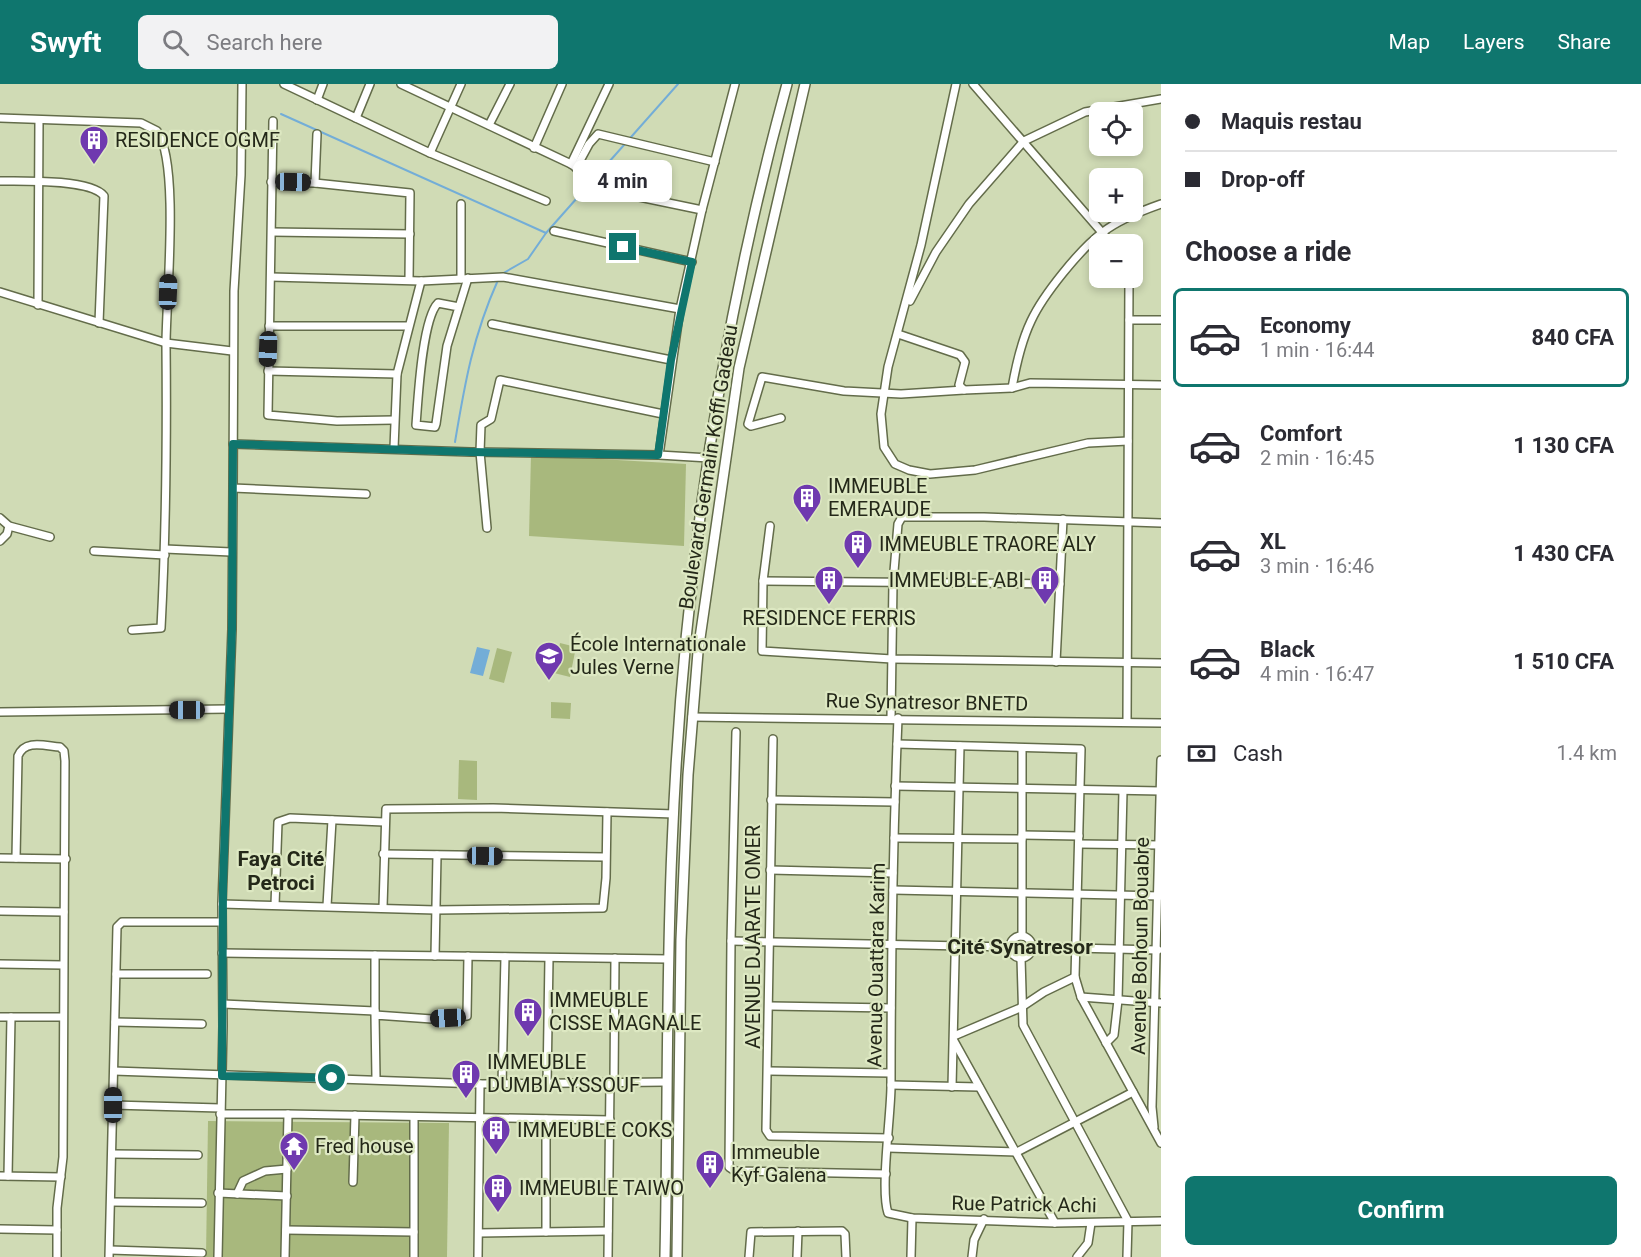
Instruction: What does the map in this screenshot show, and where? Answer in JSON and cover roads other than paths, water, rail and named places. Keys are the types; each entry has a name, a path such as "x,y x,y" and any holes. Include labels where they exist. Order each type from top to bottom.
{"main road":[{"name":"Boulevard Germain Koffi Gadeau","path":"665,1257 668,959 683,670 722,367 774,131 787,84"},
{"name":"Boulevard Germain Koffi Gadeau","path":"677,1257 681,940 692,717 706,592 739,368 805,84"}],"street":[{"path":"218,1257 223,1004 222,904 229,709 233,488 232,351 241,175 242,84"},
{"path":"284,84 430,153 546,201"},
{"path":"317,100 323,84"},
{"path":"356,118 370,84"},
{"path":"401,84 414,87 450,107 576,167 596,188 702,210"},
{"path":"430,153 461,84"},
{"path":"489,125 510,84"},
{"path":"534,148 562,84"},
{"path":"576,167 609,84"},
{"path":"658,455 680,309 702,210 735,84"},
{"path":"956,84 905,312 884,393 881,414 884,447 895,464 909,470 930,474 975,470 1088,443 1128,441"},
{"path":"973,84 1102,232"},
{"path":"905,312 936,252 969,204 1024,141 1085,112 1161,99"},
{"path":"0,118 141,123 157,131 162,138 165,150 170,235 166,343 168,418 165,552 160,628 132,630"},
{"path":"38,304 39,120"},
{"path":"273,121 267,411 270,417 394,420"},
{"path":"315,183 317,134"},
{"path":"576,167 589,144 598,134 715,162"},
{"path":"0,181 39,181 96,189 104,196 99,323"},
{"path":"271,182 315,183 407,191 411,198 409,280"},
{"path":"459,307 438,303 433,310 422,357 417,426 435,428 436,424 447,346 459,307 464,278 461,204"},
{"path":"1012,388 1017,362 1031,320 1059,278 1102,232 1141,211 1161,204"},
{"path":"554,231 692,262"},
{"path":"272,232 410,234"},
{"path":"271,277 421,281 503,277 680,309"},
{"path":"394,448 397,374 421,281"},
{"path":"1127,722 1129,288"},
{"path":"0,292 166,343 232,351"},
{"path":"1129,320 1161,320"},
{"path":"492,324 671,360"},
{"path":"269,326 408,326"},
{"path":"898,334 960,355 965,362 959,385 964,390"},
{"path":"268,371 397,374"},
{"path":"781,418 751,426 748,424 762,377 844,391 884,393 1012,388 1030,382 1161,385"},
{"path":"487,528 480,452 481,425 491,419 500,380 663,414"},
{"path":"233,444 709,458"},
{"path":"233,488 366,494"},
{"path":"0,518 9,526 50,537"},
{"name":"Avenue Ouattara Karim","path":"888,1213 886,1174 891,1084 891,945 897,744 892,659 893,583 898,524 902,518 1063,519"},
{"path":"1056,662 1063,519 1161,523"},
{"path":"0,541 7,534 9,526"},
{"path":"770,526 763,581 762,651 892,659 1161,663"},
{"path":"94,551 231,552"},
{"path":"763,581 1060,584"},
{"path":"0,712 229,709"},
{"name":"Rue Synatresor BNETD","path":"692,717 1161,723"},
{"path":"736,732 730,941 731,1171 886,1174"},
{"name":"AVENUE DJARATE OMER","path":"773,740 768,1134 770,1136 889,1138"},
{"path":"897,744 1081,748 1075,977 1081,997 1161,1143"},
{"path":"16,858 18,756 21,748 27,745 60,747 64,751 66,859 61,1177 57,1257"},
{"path":"952,1087 956,838 960,746"},
{"path":"1022,748 1022,936"},
{"name":"Avenue Bohoun Bouabre","path":"1155,1132 1152,1107 1158,1055 1161,760"},
{"path":"895,786 1161,791"},
{"path":"1106,1043 1114,1035 1118,1000 1123,791"},
{"path":"771,800 895,802"},
{"path":"382,907 386,808 461,807 674,814"},
{"path":"222,904 436,910 603,908 607,812"},
{"path":"275,905 278,822 290,818 384,822"},
{"path":"327,906 332,820"},
{"path":"894,838 1079,836"},
{"path":"1079,844 1160,845"},
{"path":"383,854 605,857"},
{"path":"435,956 437,855"},
{"path":"0,858 66,859"},
{"path":"770,870 893,873"},
{"path":"893,890 1159,896"},
{"path":"0,911 64,912"},
{"path":"202,1253 110,1254 119,923 222,922"},
{"path":"1022,936 1029,939 1032,947 1029,955 1021,958 1014,954 1011,947 1014,939 1022,936"},
{"path":"730,941 771,940 1011,947"},
{"path":"1032,947 1159,950"},
{"path":"222,953 668,959"},
{"path":"375,955 376,1078"},
{"path":"223,1004 375,1013 432,1019 467,1016 468,956"},
{"path":"502,1084 505,957"},
{"path":"548,1085 549,958"},
{"path":"608,1257 615,958"},
{"path":"1021,958 1020,1008 1023,1025 1128,1221 1126,1257"},
{"path":"0,964 63,965"},
{"path":"116,974 207,974"},
{"path":"954,1039 1020,1008 1044,992 1075,977"},
{"path":"1081,997 1158,1003"},
{"path":"770,1006 891,1008"},
{"path":"0,1017 62,1017"},
{"path":"11,1017 4,1176 61,1177"},
{"path":"115,1022 202,1024"},
{"path":"954,1039 1055,1223"},
{"path":"114,1071 222,1076 376,1078 480,1084 666,1083"},
{"path":"769,1071 890,1073"},
{"path":"478,1257 480,1084"},
{"path":"891,1084 979,1087"},
{"path":"888,1148 1017,1152 1076,1124 1133,1092"},
{"path":"113,1105 288,1114 610,1120"},
{"path":"1152,1107 1161,1107"},
{"path":"285,1257 288,1114"},
{"path":"353,1182 355,1115"},
{"path":"414,1117 414,1257"},
{"path":"546,1119 546,1232"},
{"path":"113,1154 198,1155"},
{"path":"237,1194 243,1181 265,1171 287,1169"},
{"path":"218,1193 287,1196"},
{"path":"111,1202 202,1203"},
{"name":"Rue Patrick Achi","path":"888,1213 912,1218 1055,1223 1161,1221"},
{"path":"910,1257 912,1218"},
{"path":"972,1257 974,1240 984,1220"},
{"path":"1077,1257 1088,1242 1091,1222"},
{"path":"0,1229 57,1230"},
{"path":"286,1230 414,1232"},
{"path":"479,1233 608,1231"},
{"path":"797,1257 798,1231"},
{"path":"749,1257 751,1232 798,1231 842,1232 845,1234 846,1257"}],"water":[{"path":"477,647 490,650 483,676 470,673"}],"waterway":[{"path":"500,275 528,259 546,233 678,84"},
{"path":"281,114 546,233"},
{"path":"455,442 471,360 482,320 498,280"}],"place":[{"name":"RESIDENCE OGMF","path":"94,166"},
{"name":"IMMEUBLE EMERAUDE","path":"807,524"},
{"name":"IMMEUBLE TRAORE ALY","path":"858,570"},
{"name":"RESIDENCE FERRIS","path":"829,606"},
{"name":"IMMEUBLE ABI","path":"1045,606"},
{"name":"École Internationale Jules Verne","path":"549,682"},
{"name":"IMMEUBLE CISSE MAGNALE","path":"528,1038"},
{"name":"IMMEUBLE DUMBIA YSSOUF","path":"466,1100"},
{"name":"IMMEUBLE COKS","path":"496,1156"},
{"name":"Fred house","path":"294,1172"},
{"name":"Immeuble Kyf Galena","path":"710,1190"},
{"name":"IMMEUBLE TAIWO","path":"498,1214"}],"district":[{"name":"Faya Cité Petroci","path":"281,871"},
{"name":"Cité Synatresor","path":"1020,947"}]}
